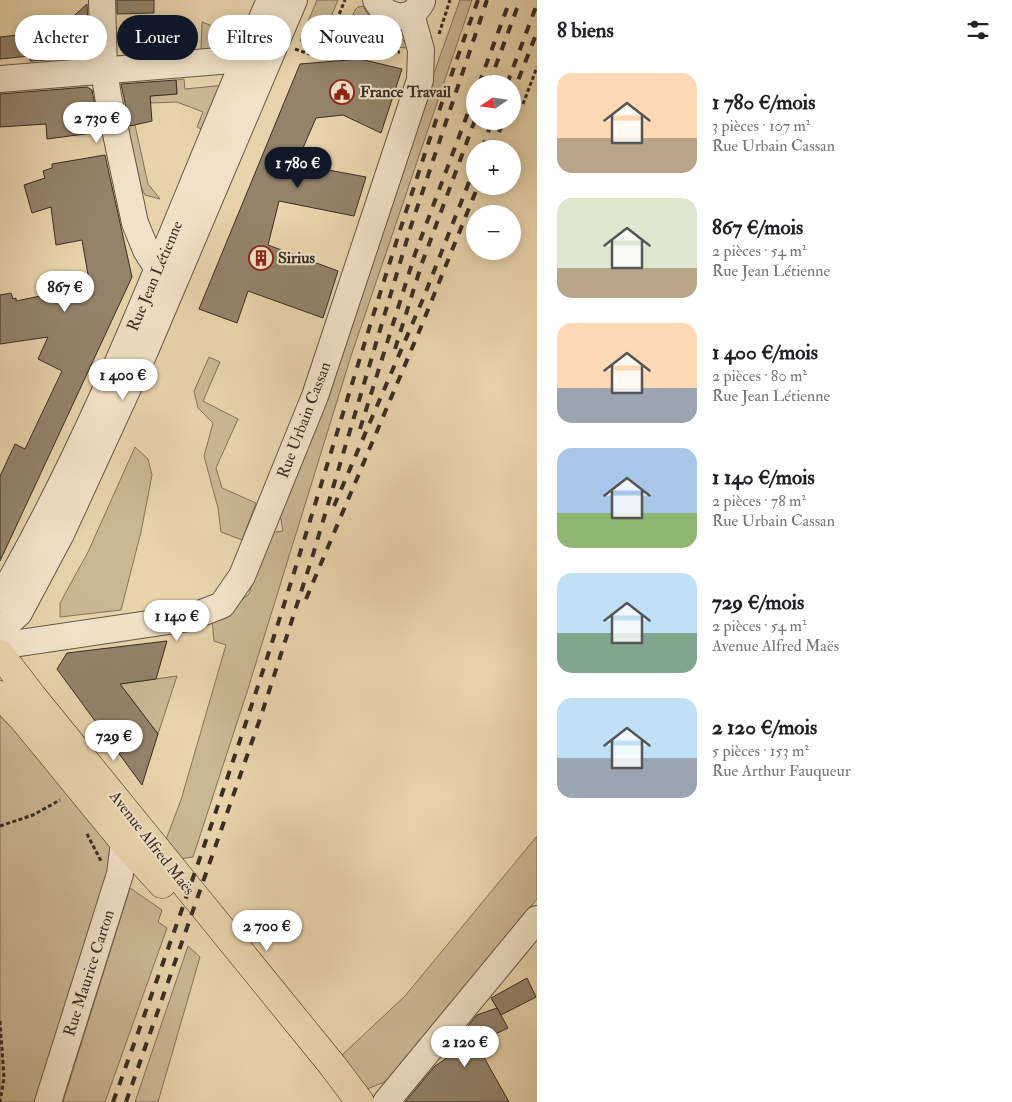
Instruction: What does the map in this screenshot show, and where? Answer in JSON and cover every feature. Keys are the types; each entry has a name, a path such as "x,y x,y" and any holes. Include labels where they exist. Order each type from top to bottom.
{"main road":[{"name":"Avenue Alfred Maës","path":"0,644 168,864 333,1066 360,1102"},
{"name":"Avenue Alfred Maës","path":"0,696 23,719 124,842 159,880 339,1102"}],"street":[{"path":"102,0 104,70 108,96 135,223 146,250 158,269"},
{"name":"Rue Jean Létienne","path":"263,15 270,0"},
{"path":"0,644 61,534 149,343 294,0"},
{"path":"376,0 384,12 397,17 417,7"},
{"name":"Rue Urbain Cassan","path":"0,644 189,618 222,605 233,591 242,576 315,396 420,80 421,50 417,7"},
{"path":"0,79 231,60"},
{"name":"Rue Jean Létienne","path":"0,599 47,515 126,343 244,60"},
{"name":"Rue Maurice Carton","path":"48,1102 120,874 124,842"},
{"path":"386,1102 537,919"}],"path":[{"path":"339,15 345,0"},
{"path":"402,51 434,48 450,0"},
{"path":"292,48 301,51"},
{"path":"523,104 537,67"},
{"path":"0,826 33,815 60,800"},
{"path":"0,1021 4,1078 0,1102"}],"shaded area":[{"path":"317,0 338,0 332,15 311,15"},
{"path":"460,0 472,0 351,356 247,692 193,857 179,859 165,842 181,800 226,645 214,641 212,620 249,594 269,533 283,531 279,509"},
{"path":"363,6 368,15 353,15 358,7"},
{"path":"202,22 208,24 208,49 201,50"},
{"path":"402,40 403,41 408,48 402,48"},
{"path":"184,79 185,89 225,85 205,131 197,127 203,112 177,102 151,103 150,96 177,94 176,80"},
{"path":"135,125 148,184 160,199 145,195 141,187 128,126"},
{"path":"209,357 220,362 203,401 238,419 216,468 222,488 256,503 242,540 221,532 218,508 204,456 213,423 198,408 194,391"},
{"path":"135,447 148,459 152,475 141,532 121,610 60,617 60,603 88,552"},
{"path":"177,676 158,734 120,684"},
{"path":"0,715 13,725 111,848 110,879 37,1102 0,1102"},
{"path":"537,836 537,899 387,1081 367,1089 341,1056 405,996"},
{"path":"130,888 162,910 158,922 167,928 105,1102 63,1102"},
{"path":"188,946 200,957 158,1102 135,1102"}],"building":[{"path":"117,0 154,0 154,13 117,14"},
{"path":"87,4 87,15 75,15"},
{"path":"15,35 15,58 0,59 0,37"},
{"path":"364,60 402,69 381,133 343,115 316,118 296,164 366,177 354,216 279,201 268,245 338,271 323,318 248,291 237,323 199,309 300,64"},
{"path":"176,80 177,94 150,96 152,121 130,126 121,84"},
{"path":"87,87 92,90 100,132 47,139 46,124 0,127 0,94"},
{"path":"105,155 132,277 0,561 0,476 15,444 25,449 62,371 38,359 48,337 0,344 0,295 11,293 13,299 16,298 16,301 90,286 82,240 56,245 51,207 32,213 24,185 45,178 43,171 52,168 52,164"},
{"path":"167,641 156,679 120,684 158,734 142,785 57,669 67,653"},
{"path":"527,978 536,997 501,1015 491,998"},
{"path":"497,1008 508,1028 483,1040 487,1048 481,1052 509,1102 405,1102 435,1066 447,1058 444,1055 477,1015"}],"railway":[{"path":"113,1102 179,919 242,734 401,228 478,0"},
{"path":"126,1102 261,716 312,558 411,226 487,0"},
{"path":"482,75 510,0"},
{"path":"492,75 520,0"},
{"path":"510,75 537,4"},
{"path":"520,75 537,32"},
{"path":"360,429 415,254 466,118"},
{"path":"395,349 422,263 471,130"},
{"path":"485,140 489,130"},
{"path":"496,140 500,130"},
{"path":"334,506 423,299 466,190"},
{"path":"306,599 421,327 474,195"}],"place":[{"name":"France Travail","path":"342,92"},
{"name":"Sirius","path":"261,258"}]}
